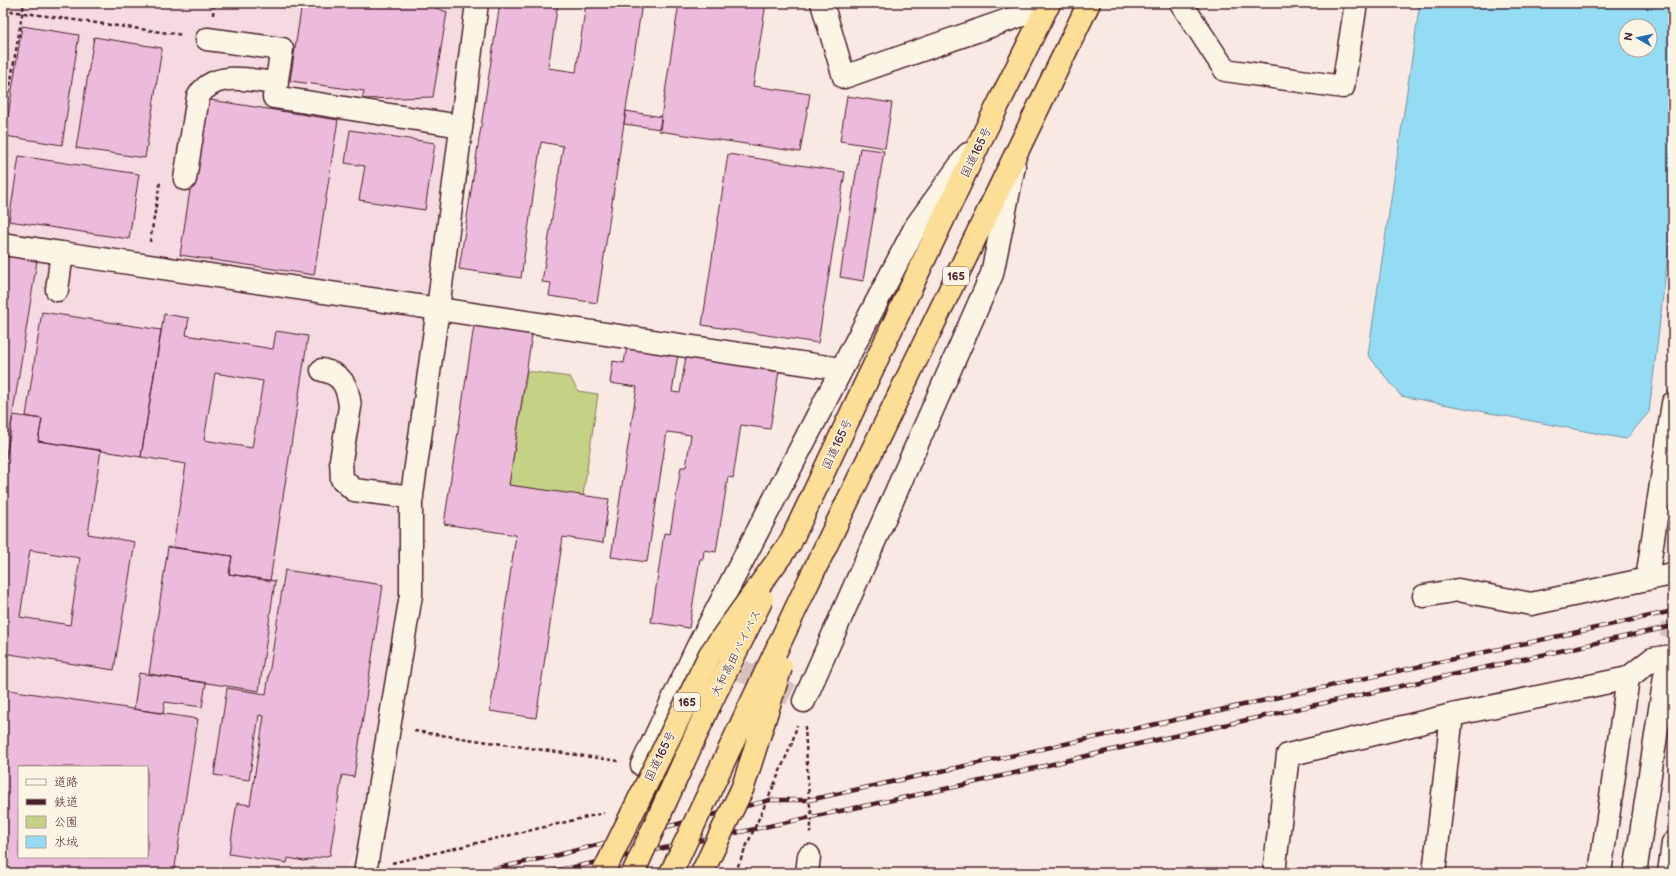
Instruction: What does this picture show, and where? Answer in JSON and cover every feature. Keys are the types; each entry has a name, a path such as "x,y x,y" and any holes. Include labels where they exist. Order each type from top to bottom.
{"highway":[{"name":"165","path":"807,585 1089,3"},
{"name":"国道165号","path":"603,873 710,654 790,543 986,131 1049,5"},
{"name":"大和高田バイパス","path":"632,873 710,704 790,543"},
{"path":"671,873 807,585"},
{"path":"702,873 743,787 807,585"}],"street":[{"path":"365,871 411,595 412,498 477,3"},
{"path":"822,3 844,77 1049,5"},
{"path":"1180,3 1225,70 1343,87 1356,3"},
{"path":"207,39 282,49 274,97 461,126"},
{"path":"184,179 198,97 204,88 226,78 277,84"},
{"path":"642,765 697,648 916,226 986,131"},
{"path":"804,702 992,274 1018,147"},
{"path":"3,244 841,369"},
{"path":"57,290 62,253"},
{"path":"322,370 334,373 344,383 349,399 350,407 341,460 342,479 354,490 412,498"},
{"path":"1647,580 1673,403"},
{"path":"1424,596 1458,590 1531,604 1673,574"},
{"path":"1274,873 1288,755 1452,715 1628,678 1652,659 1669,663 1635,873"},
{"path":"1600,873 1628,678"},
{"path":"1434,873 1452,715"},
{"path":"1669,873 1673,843"}],"path":[{"path":"3,127 24,3"},
{"path":"3,10 207,39"},
{"path":"804,702 809,800 812,817 808,865"},
{"path":"389,728 621,762"},
{"path":"735,873 792,743"},
{"path":"365,871 608,812"}],"shaded area":[{"path":"3,3 468,3 398,505 400,590 358,846 343,873 3,873"}],"green space":[{"path":"527,371 570,377 578,391 598,394 583,496 509,485"}],"water":[{"path":"1420,3 1673,3 1673,229 1670,238 1649,412 1626,439 1401,396 1368,355"}],"building":[{"path":"302,3 423,3 447,12 433,97 362,99 364,91 290,81"},
{"path":"500,3 558,3 548,68 576,72 586,3 642,3 597,303 549,296 551,283 542,282 563,146 541,142 521,278 459,269"},
{"path":"679,3 766,3 753,86 810,94 800,152 659,131"},
{"path":"22,26 79,35 62,145 5,136"},
{"path":"94,37 162,48 145,158 76,148"},
{"path":"847,96 892,103 885,148 840,141"},
{"path":"204,99 338,120 314,275 180,255"},
{"path":"626,111 662,117 660,129 624,124"},
{"path":"350,130 435,143 425,210 359,200 365,166 345,163"},
{"path":"860,148 884,151 863,281 840,277"},
{"path":"728,154 845,172 818,343 702,325"},
{"path":"19,156 139,174 129,239 9,221"},
{"path":"3,249 38,254 3,476"},
{"path":"42,312 161,330 141,457 38,441 42,419 26,416"},
{"path":"164,314 189,318 186,335 273,349 276,331 308,336 270,581 229,574 232,556 173,547 186,464 141,457","holes":["215,373 263,381 252,448 204,440"]},
{"path":"475,319 533,328 509,485 609,499 603,543 563,537 536,718 490,711 516,535 444,524"},
{"path":"627,346 678,354 672,392 680,393 686,356 779,371 770,429 741,425 733,478 728,477 716,552 704,550 703,559 700,559 689,628 651,622 664,533 670,534 681,467 686,467 691,435 667,432 647,562 611,557 637,387 610,383 613,361 624,363"},
{"path":"13,415 42,419 38,441 101,450 88,534 135,542 114,670 3,653 3,476","holes":["30,550 80,558 70,625 20,617"]},
{"path":"168,547 232,556 229,574 275,581 259,691 149,674"},
{"path":"285,570 383,585 354,777 342,775 330,855 304,861 288,858 287,863 229,854 237,803 250,805 264,716 259,715 249,780 214,775 227,688 266,694"},
{"path":"139,673 206,683 202,707 165,702 163,713 134,709"},
{"path":"3,689 198,719 174,873 3,873"}],"tunnel":[{"path":"1666,670 1673,623"},
{"path":"712,656 804,701"}],"railway":[{"path":"474,873 558,855 770,800 809,800 1673,611"},
{"path":"545,873 959,786 1129,746 1673,626"}]}
